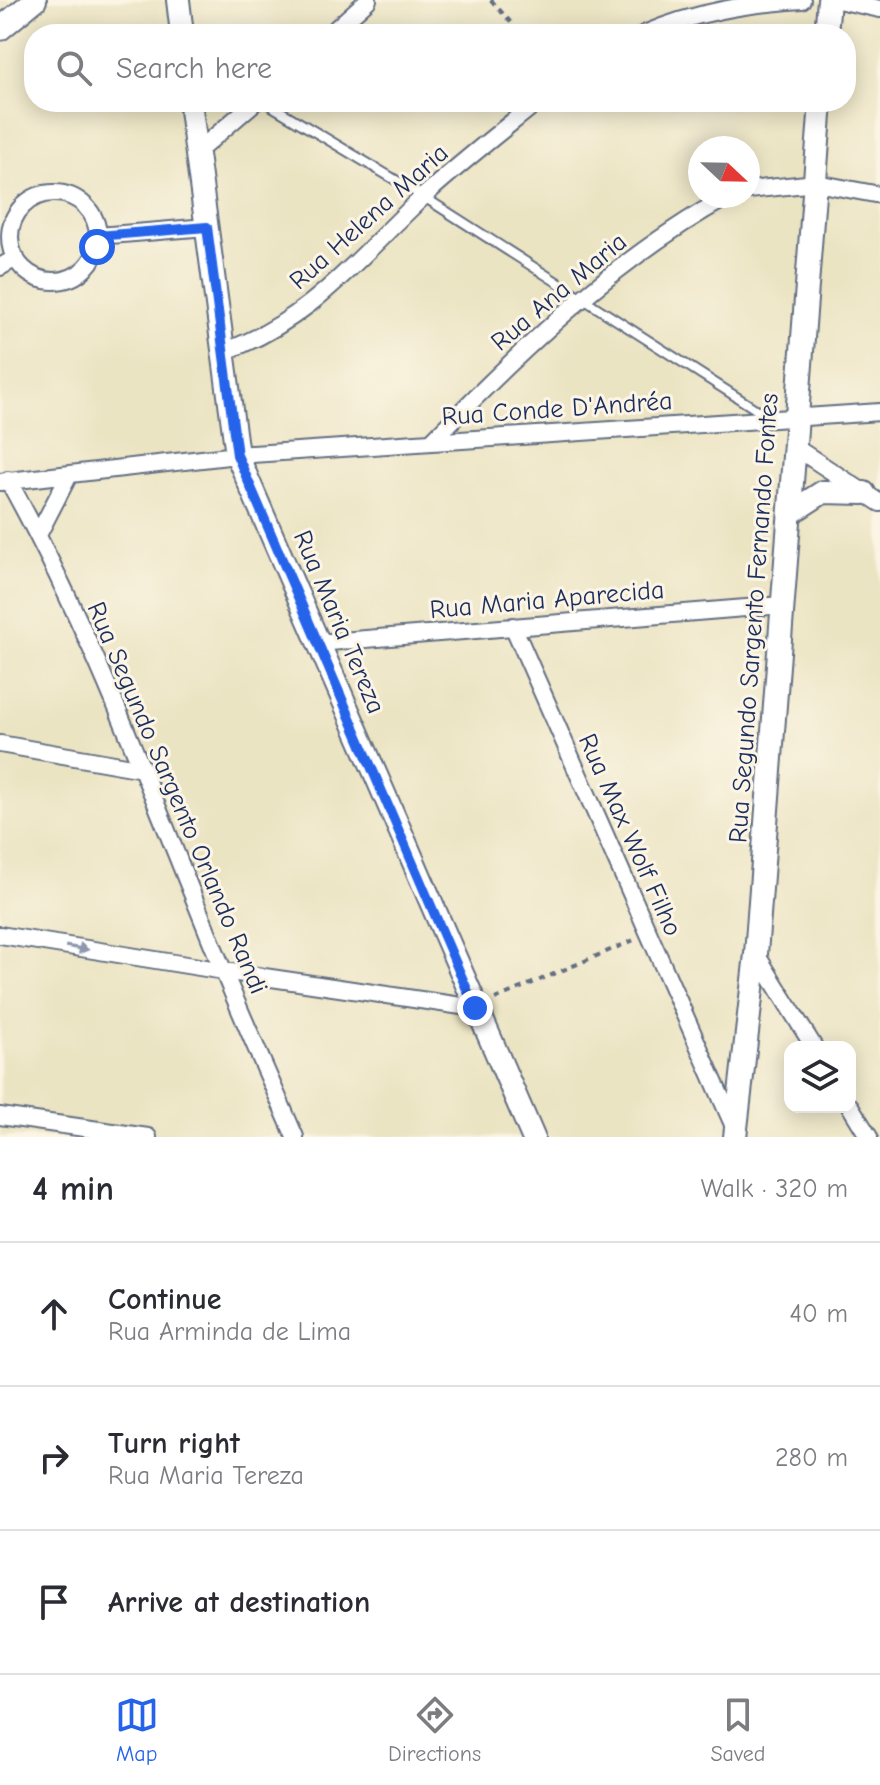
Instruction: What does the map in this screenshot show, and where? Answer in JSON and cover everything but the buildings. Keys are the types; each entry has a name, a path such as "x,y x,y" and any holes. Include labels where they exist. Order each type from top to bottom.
{"street":[{"path":"0,29 35,0"},
{"path":"178,0 181,24"},
{"path":"341,24 368,0"},
{"path":"667,24 718,9 802,0"},
{"path":"827,24 829,0"},
{"path":"838,0 880,9"},
{"name":"Rua Maria Tereza","path":"191,112 237,455 533,1137"},
{"path":"197,152 243,112"},
{"name":"Rua Helena Maria","path":"223,352 255,341 284,324 330,288 424,197 525,112"},
{"name":"Rua Segundo Sargento Fernando Fontes","path":"735,1133 756,954 820,112"},
{"path":"760,189 816,183 880,195"},
{"path":"63,194 81,202 93,217 98,236 94,257 88,266 70,278 50,281 30,274 16,258 11,239 14,220 26,204 43,195 63,194"},
{"name":"Rua Ana Maria","path":"432,441 519,354 583,299 673,230 709,208"},
{"path":"98,236 207,227"},
{"path":"0,267 16,258"},
{"name":"Rua Conde D'Andréa","path":"4,481 237,455 880,412"},
{"path":"796,448 872,498"},
{"path":"38,535 69,475"},
{"name":"Rua Segundo Sargento Orlando Randi","path":"4,481 38,535 143,769 295,1137"},
{"path":"792,512 823,492 872,498"},
{"name":"Rua Maria Aparecida","path":"317,643 782,605"},
{"name":"Rua Max Wolf Filho","path":"513,626 735,1133"},
{"path":"0,744 143,769"},
{"path":"0,935 475,1008"},
{"path":"756,954 810,1041"},
{"path":"704,1062 728,1076 741,1078"},
{"path":"854,1113 869,1137"},
{"path":"0,1116 148,1137"}],"lane":[{"path":"282,112 424,197 772,420"}],"path":[{"path":"491,0 512,24"},
{"path":"475,1008 647,935"}],"route":[{"path":"97,247 98,236 207,227 237,455 475,1008"}]}
